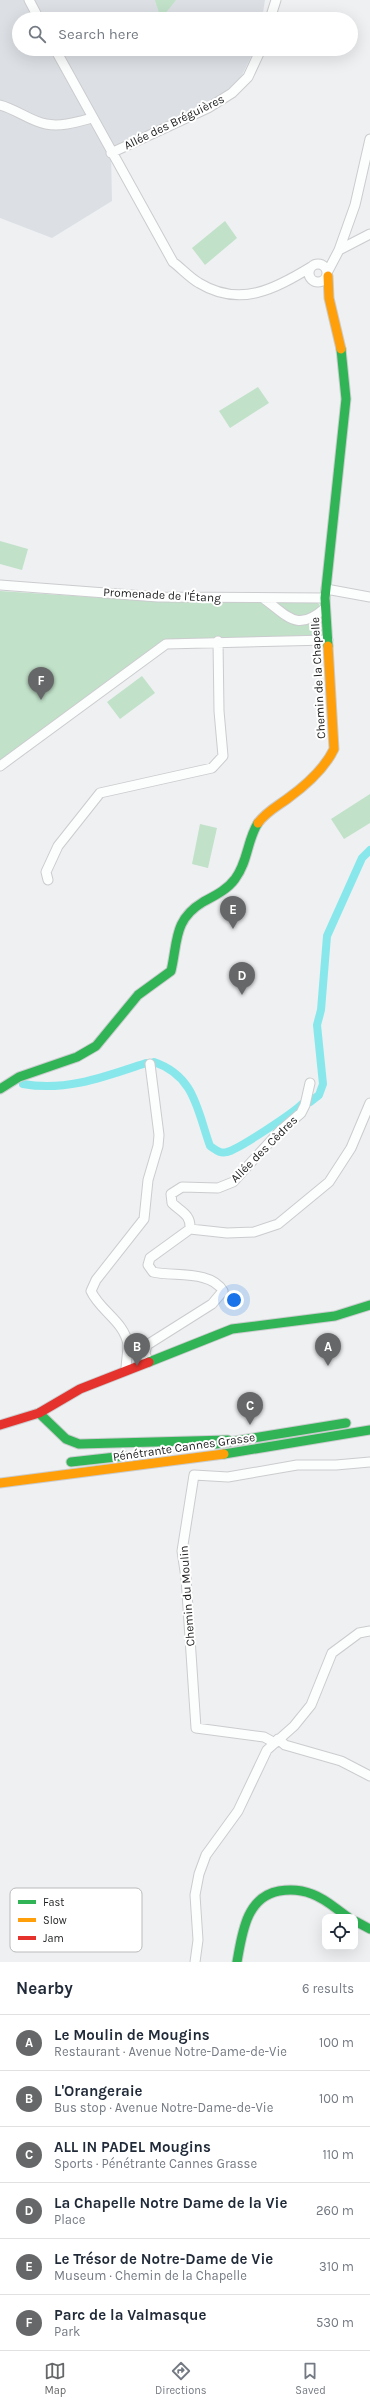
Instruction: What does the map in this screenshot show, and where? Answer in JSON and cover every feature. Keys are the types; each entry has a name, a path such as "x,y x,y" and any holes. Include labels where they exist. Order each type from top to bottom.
{"main road":[{"name":"Chemin de la Chapelle","path":"0,1089 19,1077 77,1057 96,1046 138,995 171,971 180,923 197,907 231,886 242,869 251,831 262,816 286,800 330,758 334,749 325,593 346,399 343,355 329,298 328,274"},
{"path":"0,1425 39,1413 80,1389 232,1329 335,1316 370,1305"},
{"path":"50,1422 51,1406"},
{"path":"39,1413 66,1439 84,1444 248,1439"},
{"name":"Pénétrante Cannes Grasse","path":"152,1452 248,1439 352,1422"},
{"name":"Pénétrante Cannes Grasse","path":"0,1483 260,1449 370,1430"},
{"name":"Pénétrante Cannes Grasse","path":"60,1464 136,1454"},
{"path":"0,1490 98,1471"},
{"path":"238,1962 246,1917 258,1900 274,1892 305,1891 320,1898 344,1914"},
{"path":"358,1923 370,1929"}],"street":[{"path":"29,0 35,12"},
{"path":"272,12 276,0"},
{"path":"59,56 111,153 173,262 199,283 230,295 251,295 272,290 370,234"},
{"name":"Allée des Bréguières","path":"111,153 208,108 232,94 248,77 258,56"},
{"path":"0,106 14,109 46,124 64,124 92,118"},
{"path":"288,281 325,281 341,250 355,205 370,139"},
{"path":"315,282 309,273 315,266 324,266 328,274"},
{"name":"Chemin de la Chapelle","path":"315,282 329,298"},
{"name":"Promenade de l'Étang","path":"0,585 158,597 263,598 325,593 370,597"},
{"path":"263,598 297,621 308,620 325,608"},
{"path":"0,766 166,644 328,640"},
{"path":"48,880 46,872 58,846 100,793 212,768 223,756 219,711 218,642"},
{"path":"126,1370 128,1345 123,1330 95,1300 91,1291 96,1280 144,1220 148,1180 159,1135 150,1064"},
{"name":"Allée des Cèdres","path":"190,1229 190,1222 186,1213 172,1202 170,1197 175,1189 186,1186 218,1188 233,1182 279,1132 301,1113 306,1102 310,1083"},
{"path":"148,1362 145,1353 147,1345 212,1304 223,1291 219,1284 210,1279 159,1274 153,1272 148,1265 150,1258 157,1251 190,1229 227,1233 254,1232 278,1224 329,1182 351,1148 370,1103"},
{"name":"Chemin du Moulin","path":"276,1741 264,1736 196,1728 186,1578 182,1550 194,1475 228,1477 297,1465 336,1465 370,1462"},
{"path":"195,1962 198,1940 195,1895 199,1874 206,1855 238,1812 267,1750 294,1726 311,1705 332,1654 360,1633 370,1631"},
{"path":"276,1741 341,1761 370,1776"}],"shaded area":[{"path":"0,0 265,0 263,12 12,12 12,56 252,56 241,77 222,95 111,153 112,201 52,238 0,218"}],"green space":[{"path":"155,0 176,0 167,12 159,12"},
{"path":"225,221 237,238 205,265 192,248"},
{"path":"258,387 269,403 230,428 219,411"},
{"path":"0,541 28,549 22,570 0,564"},
{"path":"0,591 151,601 314,601 319,604 322,635 163,640 0,760"},
{"path":"142,676 155,693 120,719 107,702"},
{"path":"370,794 370,823 344,839 331,819"},
{"path":"200,824 217,828 208,868 192,864"}],"waterway":[{"path":"154,1062 168,1068 186,1085 197,1107 210,1146 222,1152 227,1152 254,1138 302,1104 310,1102 319,1095 323,1084 317,1025 321,1010 327,936 362,858 370,850"},
{"path":"23,1084 39,1086 71,1084 101,1077 146,1063"}],"traffic: fast":[{"path":"328,646 325,598 346,399 341,349"},
{"path":"0,1089 19,1077 77,1057 96,1046 138,995 171,971 178,932 186,916 193,909 224,890 232,883 243,865 254,830 258,823"},
{"path":"149,1362 232,1329 335,1316 370,1305"},
{"path":"39,1413 66,1439 79,1444 228,1440"},
{"path":"216,1444 346,1423"},
{"path":"224,1454 370,1430"},
{"path":"71,1462 125,1456"},
{"path":"237,1962 241,1940 248,1918 259,1901 268,1895 279,1891 300,1891 317,1896 344,1914"},
{"path":"358,1923 370,1929"}],"traffic: slow":[{"path":"328,276 329,298 341,349"},
{"path":"258,823 268,813 314,777 325,764 334,749 328,646"},
{"path":"0,1483 224,1454"}],"traffic: jam":[{"path":"0,1425 39,1413 80,1389 149,1362"}],"place":[{"name":"Parc de la Valmasque","path":"41,700"},
{"name":"Le Trésor de Notre-Dame de Vie","path":"233,929"},
{"name":"La Chapelle Notre Dame de la Vie","path":"242,995"},
{"name":"L'Orangeraie","path":"137,1366"},
{"name":"Le Moulin de Mougins","path":"328,1366"},
{"name":"ALL IN PADEL Mougins","path":"250,1425"}]}
